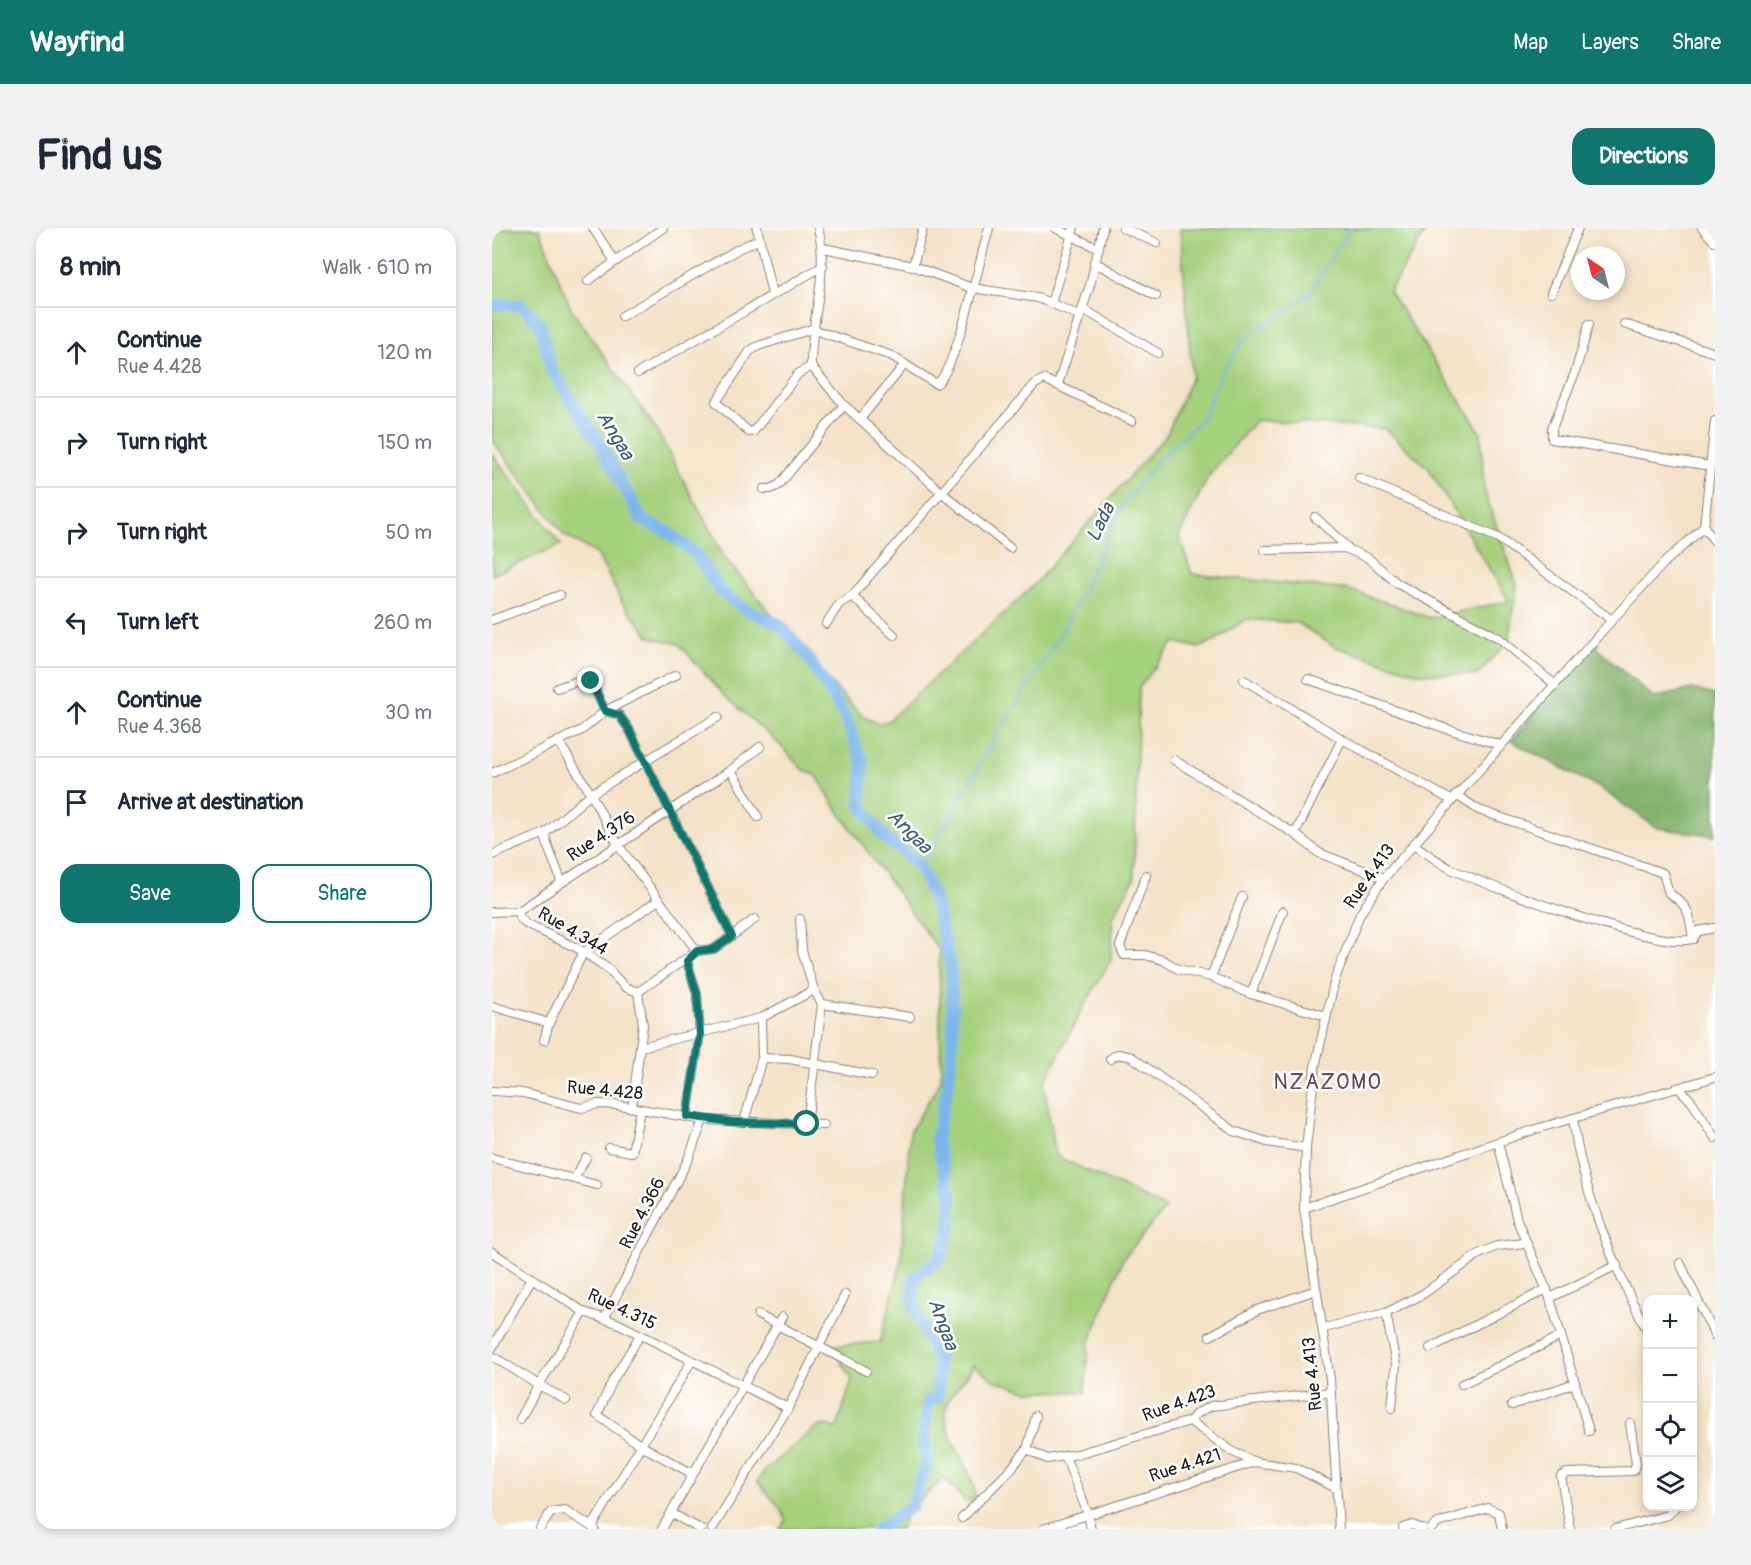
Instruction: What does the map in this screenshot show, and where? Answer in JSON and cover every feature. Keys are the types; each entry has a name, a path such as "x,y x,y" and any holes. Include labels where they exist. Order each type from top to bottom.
{"street":[{"path":"593,228 614,261"},
{"path":"588,281 663,228"},
{"path":"757,228 772,294"},
{"path":"818,228 823,248 823,266 812,329 811,366 844,405 941,492 1010,548"},
{"path":"913,266 923,228"},
{"path":"811,366 798,374 753,432 749,432 716,402 750,351 758,346 812,329 892,356 936,384 940,382 946,374 963,327 989,228"},
{"path":"1055,228 1073,232 1097,248"},
{"path":"1058,384 1082,313 1102,228"},
{"path":"1123,228 1157,243"},
{"path":"1551,293 1578,228"},
{"path":"1702,228 1715,242"},
{"path":"1051,303 1073,232"},
{"path":"622,316 760,239"},
{"path":"823,248 913,266 972,288 1038,298 1082,313 1158,353"},
{"path":"1094,262 1156,296"},
{"path":"638,372 823,266"},
{"path":"1589,324 1575,373 1550,434 1552,439 1710,466"},
{"path":"1624,324 1715,353"},
{"path":"860,419 905,364"},
{"path":"826,624 839,604 852,596 1035,384 1044,379 1058,384 1132,421"},
{"path":"764,489 779,486 844,405"},
{"path":"1715,421 1704,526 1715,542"},
{"path":"1359,478 1498,538 1612,620"},
{"path":"1315,517 1349,548 1368,558 1398,584 1499,638 1554,684"},
{"name":"Rue 4.413","path":"1339,1529 1331,1392 1324,1328 1304,1208 1306,1148 1315,1067 1335,979 1355,926 1384,878 1453,797 1612,620 1665,562 1704,526"},
{"path":"1265,550 1349,548"},
{"path":"492,620 560,595"},
{"path":"852,596 894,635"},
{"path":"492,773 582,730 605,711 676,675"},
{"path":"556,688 589,677 605,711 619,715 629,729 668,812 694,855 732,936"},
{"path":"1308,679 1444,729 1501,745"},
{"path":"1244,680 1342,739 1479,810 1663,873 1669,893 1685,904 1689,911 1693,939"},
{"path":"492,855 545,833 591,794 718,717"},
{"path":"1295,834 1342,739"},
{"path":"558,741 591,794 618,845 657,901 697,951"},
{"name":"Rue 4.376","path":"519,911 731,770 760,747"},
{"path":"1174,760 1295,834 1319,853 1384,878"},
{"path":"731,770 758,817"},
{"path":"545,833 546,848 558,870 561,882"},
{"path":"1413,844 1449,868 1564,912 1663,940 1693,939"},
{"path":"1146,875 1120,946 1121,953 1154,958 1186,972 1211,977 1251,994 1326,1016"},
{"path":"1211,977 1242,897"},
{"path":"544,1040 549,1023 583,953 657,901"},
{"name":"Rue 4.344","path":"492,912 519,911 519,917 526,924 583,953 607,968 626,987 638,992"},
{"path":"1251,994 1283,912"},
{"path":"609,1148 632,1152 643,1025 638,992 687,961 697,951 714,949 755,919"},
{"path":"800,919 802,951 814,990 822,1004 807,1124"},
{"path":"1693,939 1698,931 1715,928"},
{"path":"687,961 697,994 700,1034 687,1116"},
{"path":"641,1047 761,1018 814,990"},
{"path":"822,1004 910,1017"},
{"path":"492,1006 549,1023"},
{"path":"744,1122 762,1058 761,1018"},
{"path":"1110,1059 1118,1054 1132,1057 1233,1131 1267,1142 1306,1148"},
{"path":"762,1058 767,1056 872,1075"},
{"path":"1304,1208 1573,1118 1715,1077"},
{"path":"1679,1088 1692,1102 1715,1138"},
{"name":"Rue 4.428","path":"492,1091 523,1094 581,1108 598,1104 703,1120 824,1125"},
{"path":"1573,1118 1576,1148 1592,1200 1630,1300 1643,1324"},
{"name":"Rue 4.366","path":"604,1319 688,1161 703,1120"},
{"path":"1498,1142 1525,1243 1549,1293 1589,1431"},
{"path":"492,1158 597,1185"},
{"path":"574,1179 586,1158"},
{"path":"1324,1328 1386,1313 1423,1294 1479,1254 1497,1246 1525,1243"},
{"name":"Rue 4.315","path":"492,1252 584,1312 640,1335 788,1408"},
{"path":"1680,1263 1715,1336"},
{"path":"1430,1348 1549,1293 1617,1265"},
{"path":"492,1348 532,1278"},
{"path":"1210,1336 1257,1310 1316,1290"},
{"path":"712,1529 788,1408 845,1295"},
{"path":"520,1419 584,1312"},
{"path":"1386,1313 1396,1365 1392,1408"},
{"path":"758,1315 866,1371"},
{"path":"662,1529 782,1317"},
{"path":"640,1335 597,1410 597,1415 640,1445 693,1474"},
{"path":"1462,1384 1562,1336"},
{"path":"492,1356 566,1400"},
{"path":"540,1529 551,1512 565,1510 594,1528 640,1445 691,1362"},
{"path":"1512,1405 1575,1383"},
{"name":"Rue 4.423","path":"1027,1449 1047,1459 1077,1454 1190,1421 1196,1414 1211,1406 1331,1392"},
{"path":"962,1518 1010,1470 1027,1449 1035,1416"},
{"path":"1190,1421 1233,1452 1255,1462"},
{"path":"1570,1529 1561,1476 1567,1473 1633,1471 1636,1464 1630,1423"},
{"path":"1065,1456 1088,1514 1091,1529"},
{"name":"Rue 4.421","path":"1043,1529 1255,1462 1296,1468 1336,1488"},
{"path":"1431,1529 1438,1523 1488,1508 1499,1513 1502,1529"},
{"path":"1615,1529 1668,1515 1674,1511"},
{"path":"671,1513 700,1529"},
{"path":"1403,1528 1412,1525 1423,1529"}],"green space":[{"path":"492,228 539,228 571,309 656,429 725,558 806,656 862,716 877,723 888,721 1031,588 1167,434 1192,376 1180,228 1428,228 1389,291 1481,433 1484,490 1517,585 1508,642 1477,675 1419,673 1335,647 1298,623 1246,619 1216,640 1199,648 1174,642 1139,688 1134,879 1113,917 1111,960 1082,1009 1044,1084 1056,1156 1166,1208 1123,1259 1089,1343 1085,1392 1026,1391 994,1380 973,1365 968,1375 952,1394 947,1404 948,1429 971,1480 974,1500 965,1502 945,1478 908,1510 900,1529 780,1529 786,1520 780,1508 757,1481 765,1470 815,1428 825,1425 837,1428 852,1379 832,1346 880,1342 901,1262 910,1132 941,1080 939,950 834,805 817,776 802,769 778,743 725,696 679,644 650,637 622,602 597,554 564,535 492,440","holes":["1256,420 1385,429 1428,468 1509,601 1431,618 1350,590 1192,574 1179,536 1208,477"]},
{"path":"492,454 561,545 492,575"},
{"path":"1598,636 1598,649 1654,698 1692,689 1715,695 1715,836 1657,828 1600,788 1511,741"}],"waterway":[{"name":"Lada","path":"919,865 937,840 996,735 1062,633 1124,502 1161,457 1202,419 1223,370 1244,340 1307,296 1350,228"},
{"name":"Angaa","path":"492,305 522,305 540,324 552,371 601,445 642,520 668,532 696,554 720,591 746,610 779,624 806,655 843,712 863,763 861,805 885,838 919,865 935,902 951,969 953,1035 949,1081 936,1139 951,1196 950,1228 940,1258 914,1279 913,1303 938,1360 938,1397 928,1401 924,1436 926,1464 912,1506 877,1529"}],"district":[{"name":"NZAZOMO","path":"1328,1082"}],"route":[{"path":"591,681 605,711 619,715 629,729 668,812 699,865 723,922 732,936 714,949 697,951 687,961 697,994 700,1034 687,1116 703,1120 732,1122 807,1124"}]}
